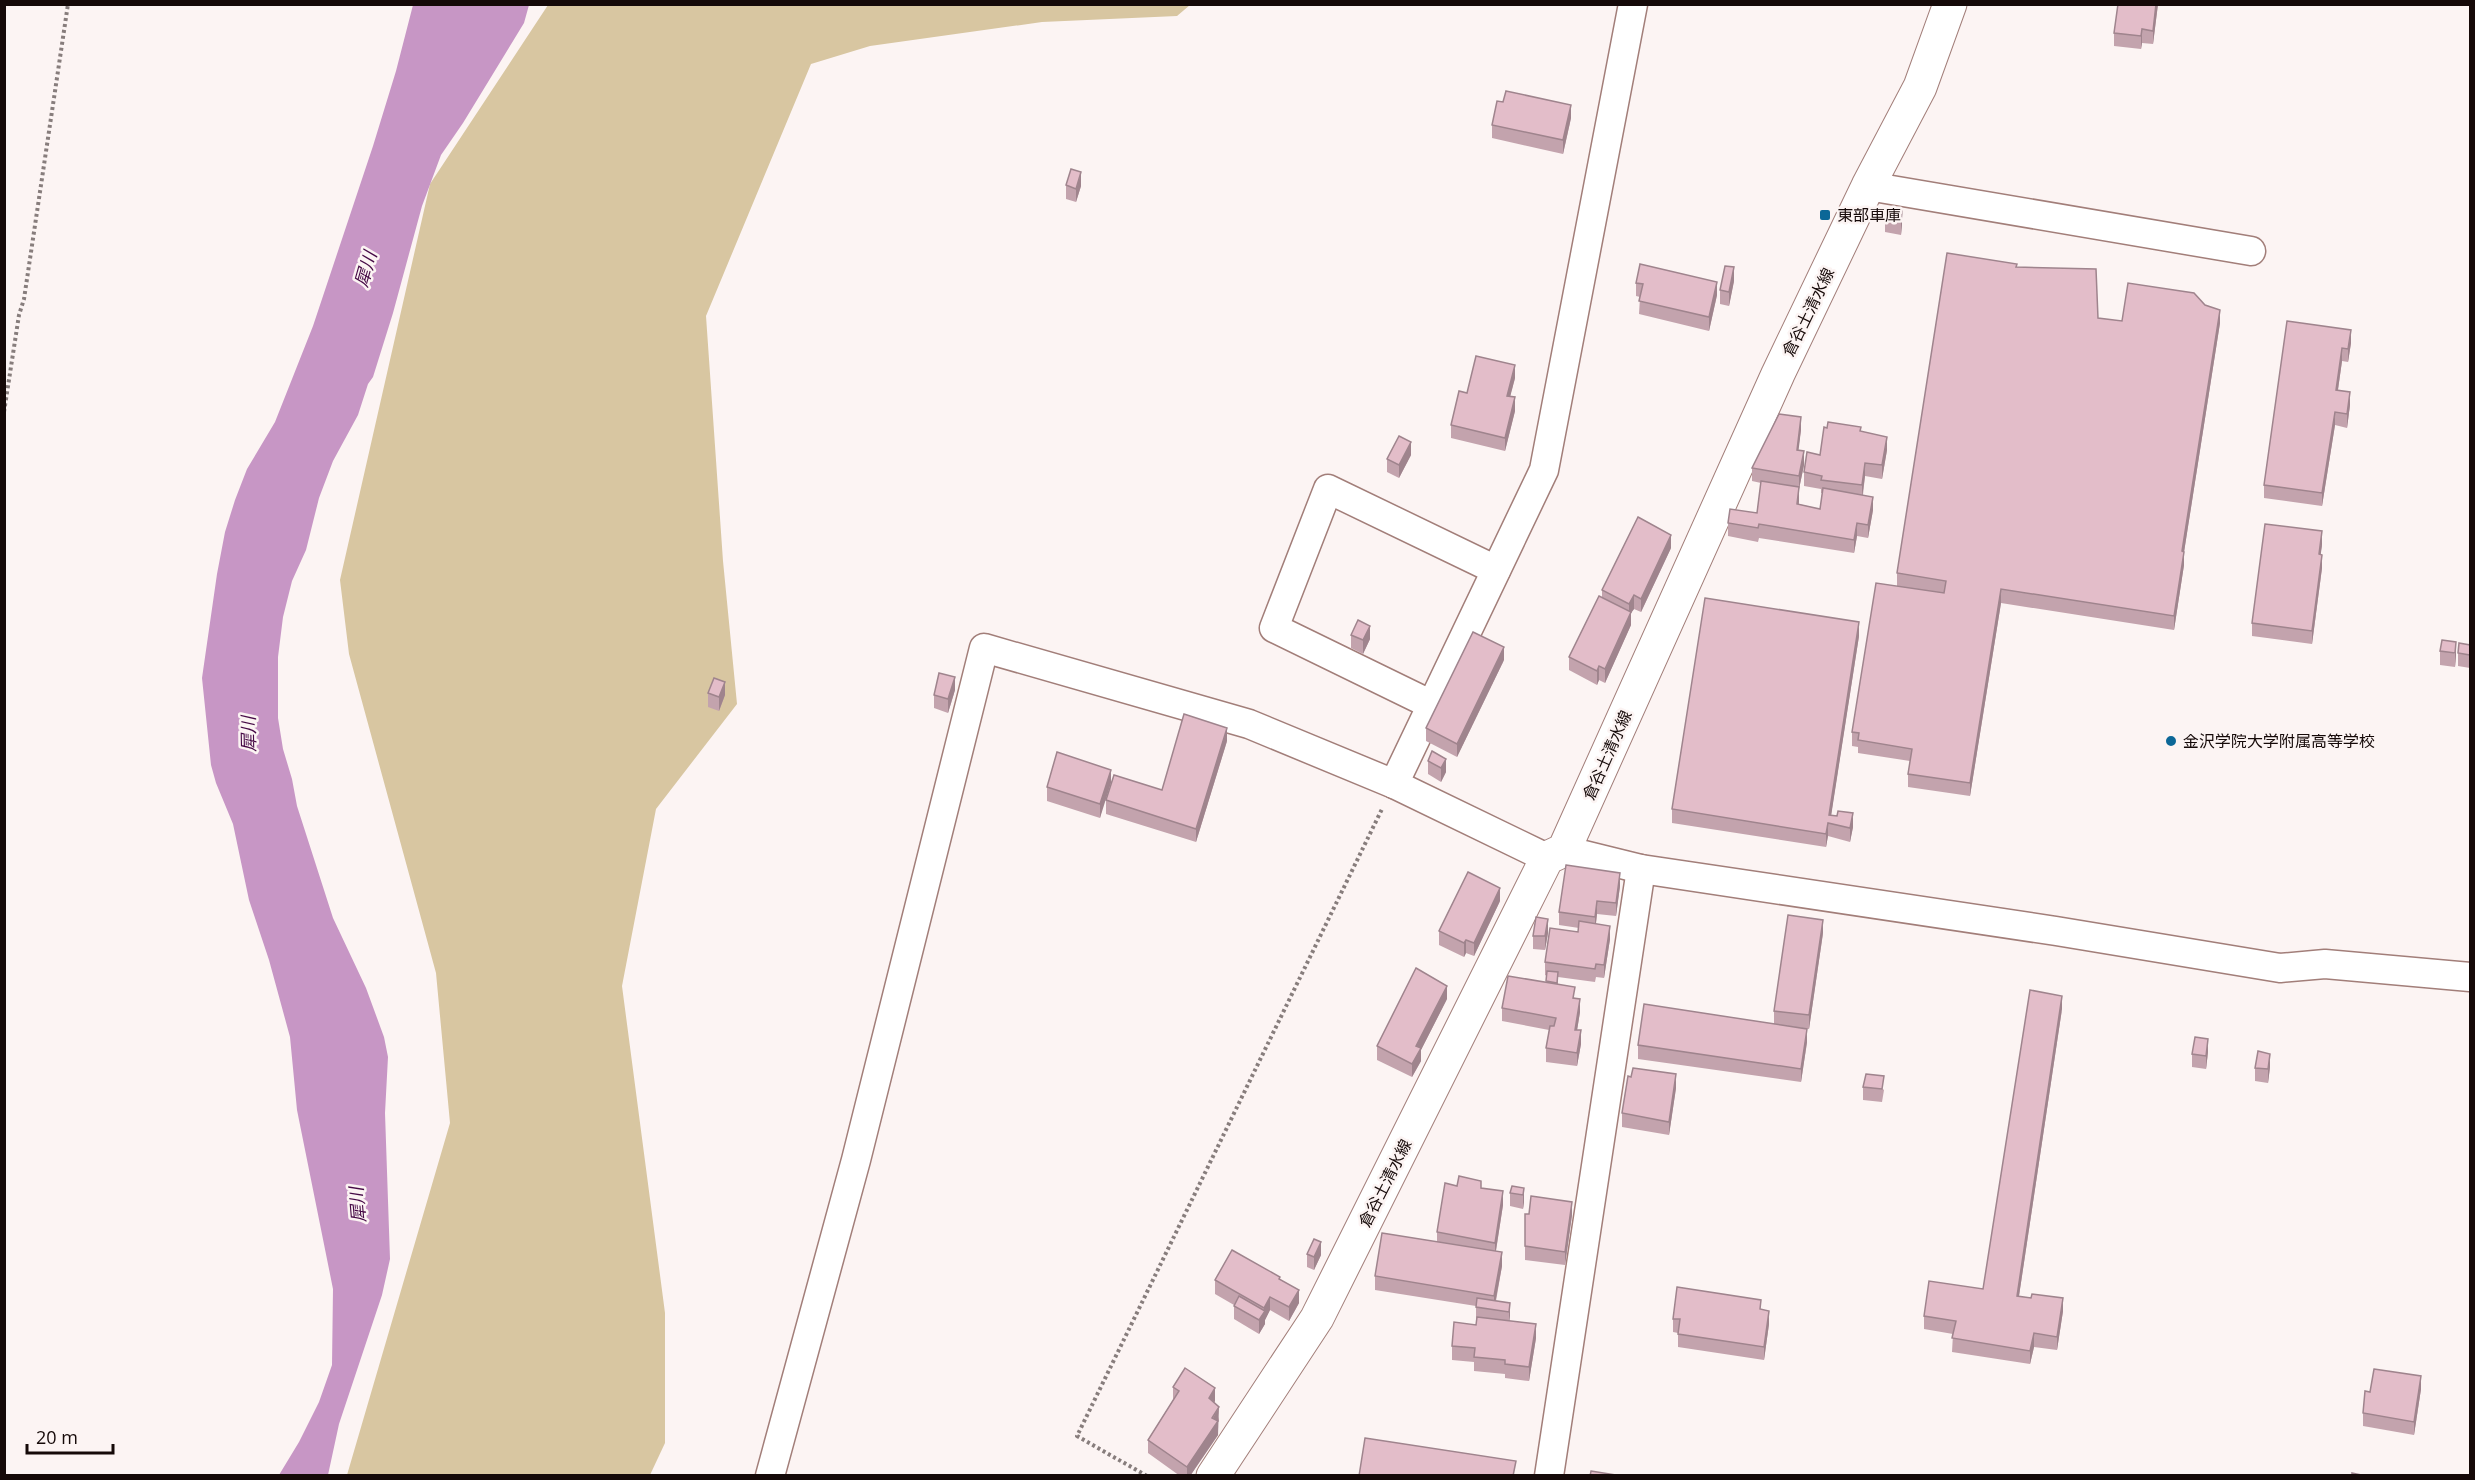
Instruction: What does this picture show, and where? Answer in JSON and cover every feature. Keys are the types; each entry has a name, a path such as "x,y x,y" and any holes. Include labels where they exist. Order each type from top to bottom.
{"main road":[{"name":"倉谷土清水線","path":"1213,1476 1317,1318 1556,854 1778,374 1868,186 1920,87 1950,4"}],"street":[{"path":"1394,784 1544,470 1633,4"},
{"path":"1868,186 2251,251"},
{"path":"1432,705 1274,628 1328,489 1496,570"},
{"path":"770,1476 856,1161 984,648 1249,724 1556,854 2280,968 2325,964 2470,977"},
{"path":"1549,1476 1641,869"}],"path":[{"path":"4,412 19,315 24,299 68,4"},
{"path":"1147,1476 1077,1436 1394,784"}],"shaded area":[{"path":"548,5 1190,5 1177,16 1042,22 870,46 811,64 706,316 723,561 737,704 656,809 622,986 665,1313 665,1443 650,1475 347,1475 450,1123 436,973 349,654 340,580 430,184"}],"water":[{"name":"犀川","path":"413,5 529,5 524,23 441,155 422,206 373,377 368,384 358,415 333,461 319,498 306,550 292,581 283,617 278,657 278,718 283,749 297,806 333,918 366,988 384,1037 388,1057 385,1113 390,1259 382,1295 339,1424 328,1475 279,1475 319,1402 332,1365 333,1289 297,1110 290,1037 269,960 249,900 233,824 211,765 202,678 217,574 225,532 235,500 247,469 275,422 313,326 373,146"}],"building":[{"path":"2118,4 2156,4 2153,31 2142,29 2141,36 2114,33"},
{"path":"1506,91 1571,105 1563,140 1492,125 1497,101 1503,102"},
{"path":"1071,169 1081,172 1076,189 1066,185"},
{"path":"1886,209 1902,211 1901,222 1885,219"},
{"path":"1947,253 2017,264 2016,267 2096,269 2098,318 2122,321 2128,283 2194,293 2205,305 2220,310 2174,616 2001,589 1970,783 1908,774 1912,749 1858,740 1859,733 1852,732 1876,583 1944,593 1946,581 1897,573"},
{"path":"1640,264 1717,282 1709,317 1639,301 1643,284 1636,283"},
{"path":"1725,266 1734,267 1729,292 1720,290"},
{"path":"2287,321 2351,330 2348,349 2342,348 2336,390 2350,392 2347,414 2335,412 2322,493 2264,485"},
{"path":"1476,356 1515,365 1507,396 1515,397 1505,438 1451,425 1459,391 1467,393"},
{"path":"1779,414 1801,417 1797,450 1804,451 1799,476 1752,468"},
{"path":"1828,422 1861,427 1860,431 1887,437 1882,465 1865,463 1862,485 1821,480 1822,476 1804,472 1807,452 1820,455 1824,427 1827,428"},
{"path":"1399,436 1411,442 1399,465 1387,459"},
{"path":"1761,481 1799,487 1797,504 1820,509 1823,488 1873,497 1868,525 1857,523 1854,540 1759,524 1758,528 1728,523 1730,509 1757,513"},
{"path":"1638,517 1671,535 1641,599 1634,595 1629,604 1602,590"},
{"path":"2265,524 2322,531 2319,554 2322,555 2312,631 2252,623"},
{"path":"1599,596 1631,612 1605,669 1599,666 1597,671 1569,657"},
{"path":"1705,598 1859,622 1829,815 1837,816 1838,811 1853,813 1850,828 1828,823 1826,834 1672,809"},
{"path":"1358,620 1370,626 1363,640 1351,635"},
{"path":"1473,632 1504,647 1457,744 1426,728"},
{"path":"2442,640 2456,642 2455,653 2440,651"},
{"path":"2459,643 2470,645 2470,655 2458,653"},
{"path":"939,673 955,677 948,699 934,695"},
{"path":"714,678 725,682 719,697 708,693"},
{"path":"1184,714 1227,728 1196,829 1106,800 1114,775 1162,790"},
{"path":"1432,751 1446,759 1441,768 1428,761"},
{"path":"1057,752 1111,770 1100,804 1047,787"},
{"path":"1566,865 1620,873 1616,903 1597,901 1595,917 1559,912"},
{"path":"1468,872 1500,888 1474,943 1466,940 1464,943 1439,931"},
{"path":"1788,915 1823,920 1809,1015 1774,1011"},
{"path":"1536,917 1548,919 1545,936 1533,936"},
{"path":"1579,921 1610,926 1604,965 1596,964 1595,969 1545,962 1550,928 1578,932"},
{"path":"1416,968 1447,986 1416,1046 1421,1048 1412,1064 1377,1046"},
{"path":"1547,971 1558,972 1557,983 1546,981"},
{"path":"1508,976 1575,987 1573,998 1580,999 1575,1030 1581,1030 1577,1053 1546,1048 1550,1026 1554,1026 1556,1018 1502,1008"},
{"path":"2030,990 2062,996 2017,1296 2031,1298 2032,1294 2063,1298 2057,1337 2034,1333 2030,1351 1952,1338 1956,1321 1924,1316 1929,1281 1983,1289"},
{"path":"1644,1004 1807,1029 1801,1069 1638,1045"},
{"path":"2195,1037 2208,1039 2206,1056 2192,1054"},
{"path":"2258,1051 2270,1054 2268,1069 2255,1068"},
{"path":"1633,1068 1676,1074 1669,1122 1622,1113 1628,1076 1631,1077"},
{"path":"1866,1074 1884,1076 1882,1089 1863,1087"},
{"path":"1459,1176 1481,1181 1481,1188 1503,1191 1495,1243 1437,1232 1445,1183 1457,1186"},
{"path":"1512,1186 1524,1188 1523,1195 1510,1193"},
{"path":"1531,1196 1572,1202 1565,1252 1525,1246 1525,1214 1529,1214"},
{"path":"1382,1233 1502,1252 1494,1296 1375,1276"},
{"path":"1314,1239 1321,1242 1314,1257 1307,1254"},
{"path":"1232,1250 1299,1290 1289,1307 1270,1297 1264,1308 1215,1280"},
{"path":"1677,1287 1761,1300 1760,1309 1769,1311 1764,1347 1678,1334 1680,1319 1673,1319"},
{"path":"1239,1296 1265,1311 1259,1320 1234,1306"},
{"path":"1477,1298 1510,1303 1509,1312 1476,1307"},
{"path":"1477,1317 1536,1324 1529,1367 1505,1364 1505,1360 1474,1357 1475,1348 1452,1346 1454,1322 1476,1325"},
{"path":"1185,1368 1215,1388 1209,1398 1219,1407 1212,1418 1218,1421 1187,1467 1148,1440 1179,1391 1173,1387"},
{"path":"2374,1369 2421,1376 2414,1422 2363,1413 2365,1391 2370,1392"},
{"path":"1365,1438 1516,1461 1513,1476 1359,1476"},
{"path":"1591,1471 1622,1476 1590,1476"}],"place":[{"name":"東部車庫","path":"1825,215"},
{"name":"金沢学院大学附属高等学校","path":"2171,741"}]}
